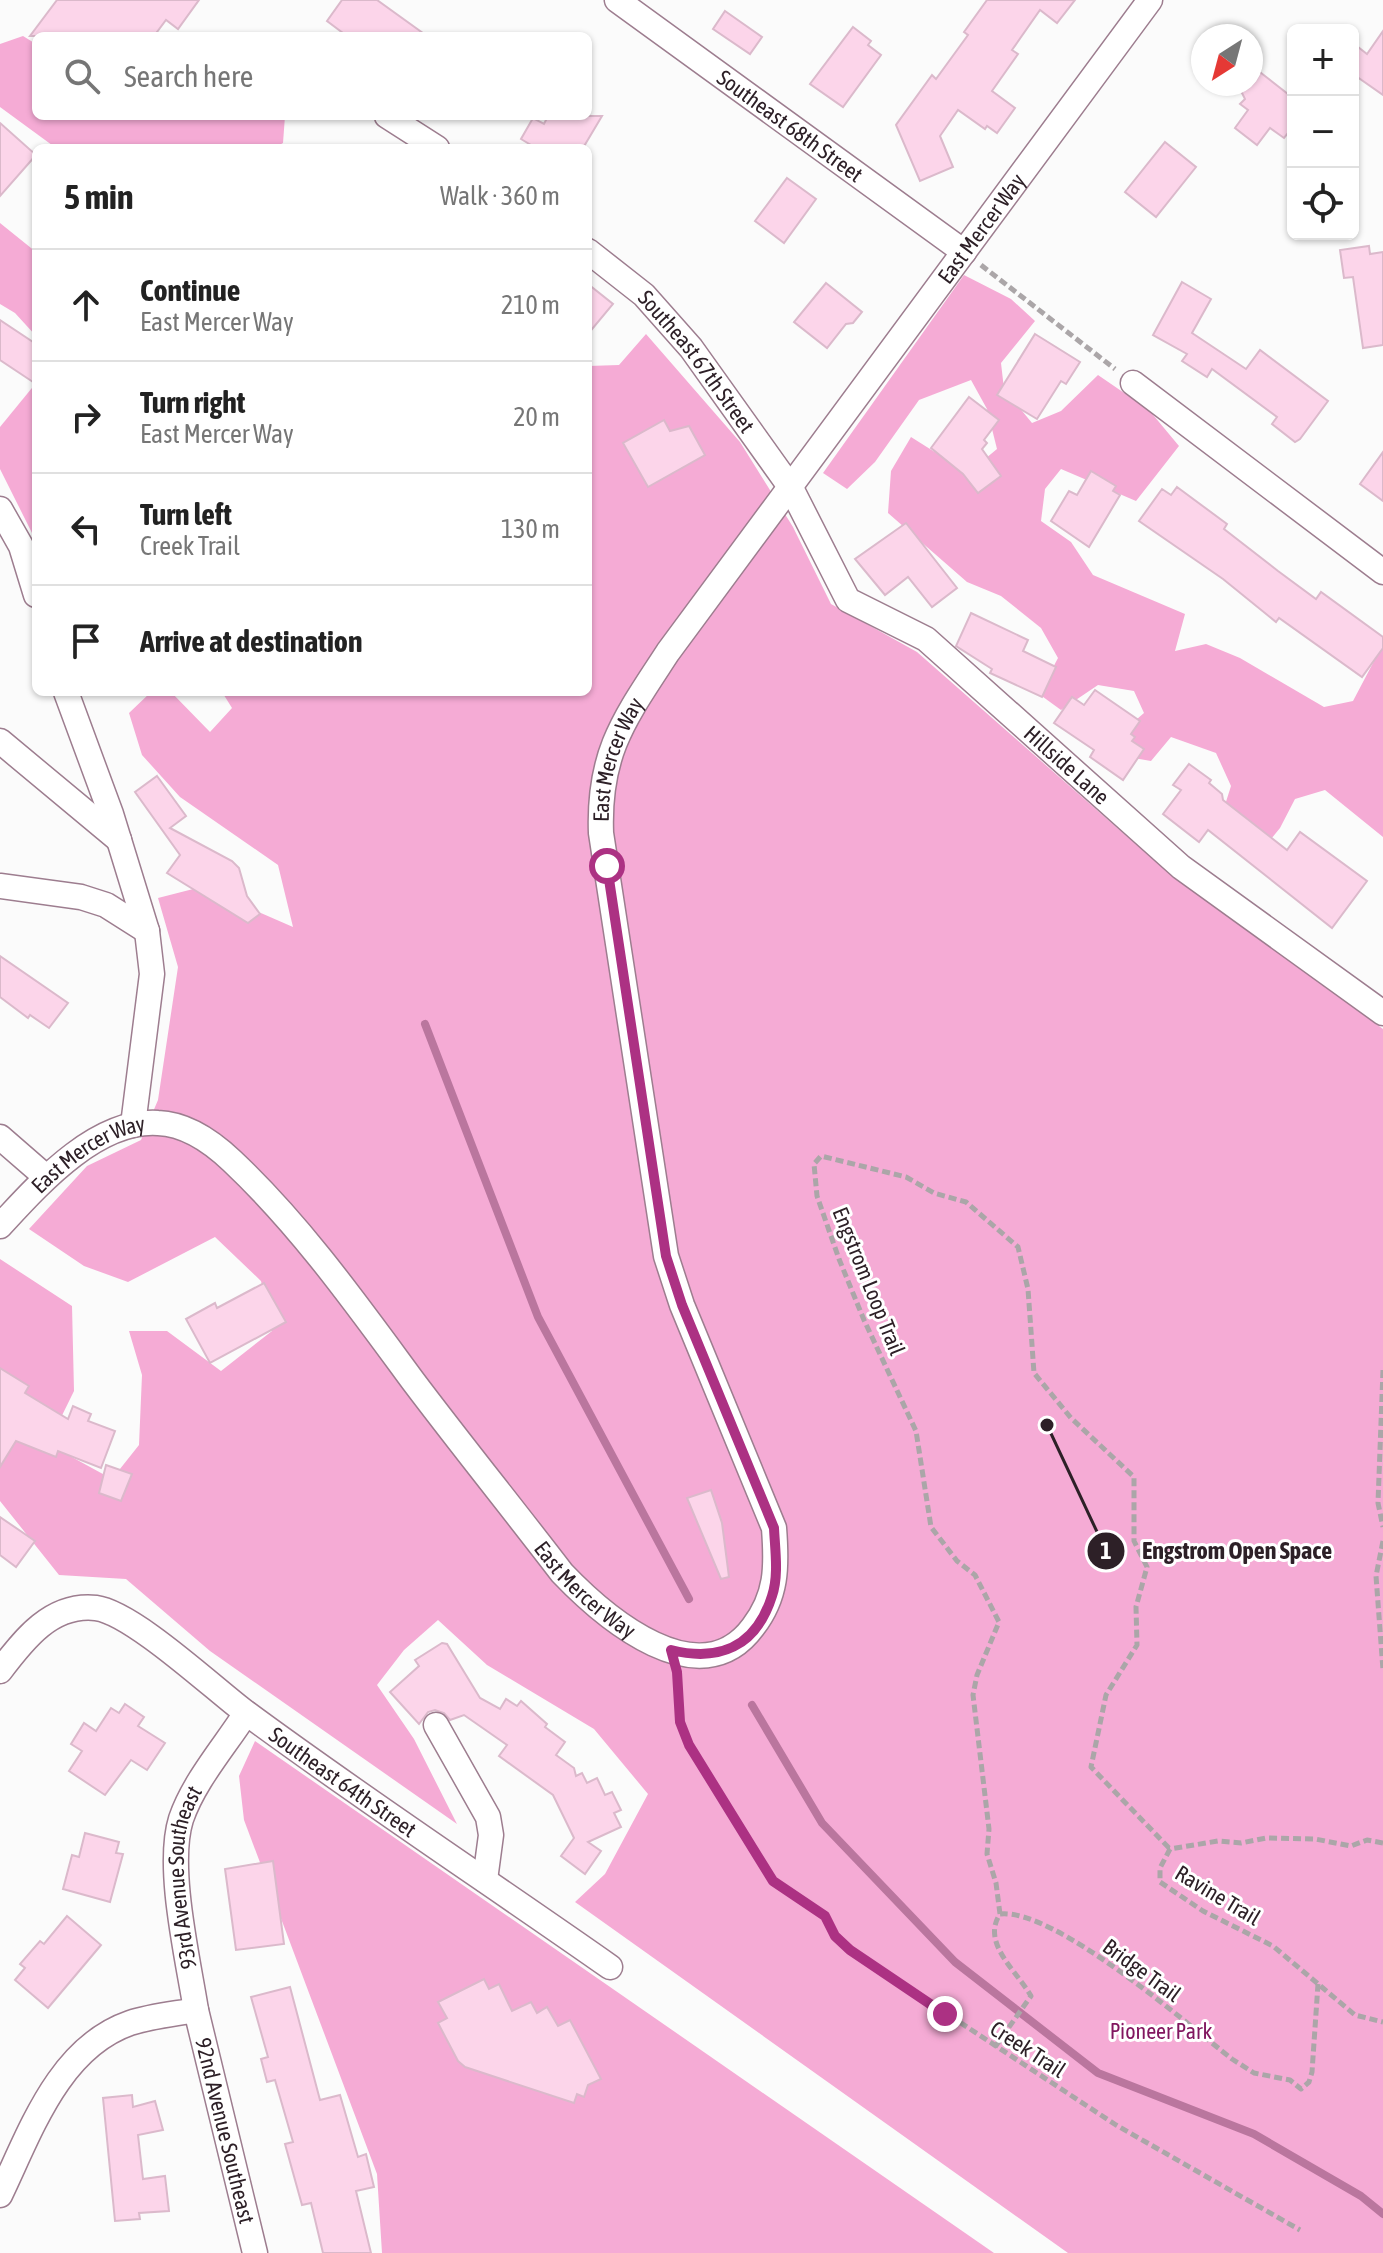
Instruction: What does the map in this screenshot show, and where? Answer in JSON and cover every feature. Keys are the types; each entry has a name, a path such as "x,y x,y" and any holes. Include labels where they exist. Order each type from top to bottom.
{"street":[{"name":"Southeast 68th Street","path":"617,0 964,252"},
{"name":"East Mercer Way","path":"0,1226 46,1177 89,1144 133,1125 158,1122 183,1128 207,1140 232,1161 328,1267 562,1573 612,1620 671,1650 714,1655 731,1651 748,1634 772,1597 777,1568 774,1528 682,1305 666,1256 601,833 600,800 612,744 639,697 1150,0"},
{"path":"393,120 431,144"},
{"name":"Southeast 67th Street","path":"592,254 644,295 691,348 791,488"},
{"path":"1133,383 1383,572"},
{"name":"Hillside Lane","path":"791,488 848,600 926,639 1181,867 1383,1013"},
{"path":"0,509 21,546 32,582"},
{"path":"67,696 119,840 147,931 152,974 133,1125"},
{"path":"0,741 119,840"},
{"path":"0,886 93,901 147,931"},
{"path":"0,1137 46,1177"},
{"name":"Southeast 64th Street","path":"0,1671 24,1640 51,1617 75,1608 114,1613 246,1713 610,1967"},
{"name":"93rd Avenue Southeast","path":"196,2010 179,1897 181,1820 192,1795 246,1713"},
{"path":"436,1725 456,1755 488,1817 491,1835 485,1880"},
{"path":"0,2195 42,2109 80,2055 98,2040 129,2024 196,2010"},
{"name":"92nd Avenue Southeast","path":"196,2010 255,2253"}],"path":[{"path":"964,252 1133,383"},
{"name":"Engstrom Loop Trail","path":"1000,1914 996,1883 987,1854 989,1829 973,1695 977,1675 999,1622 975,1575 957,1561 931,1527 916,1431 864,1320 817,1196 814,1164 821,1156 906,1177 934,1193 966,1202 1018,1247 1030,1304 1034,1373 1071,1418 1134,1477 1134,1541 1147,1567 1136,1607 1137,1645 1106,1695 1091,1767 1170,1849"},
{"path":"1383,1370 1378,1503 1383,1527"},
{"path":"1383,1541 1376,1576 1383,1670"},
{"name":"Creek Trail","path":"671,1650 677,1672 680,1722 689,1745 773,1881 825,1916 835,1936 850,1950 995,2047 1116,2125 1300,2230"},
{"name":"Ravine Trail","path":"1383,1843 1367,1840 1351,1846 1315,1839 1266,1838 1241,1843 1218,1841 1170,1849 1160,1868 1160,1882 1203,1911 1273,1946 1355,2015 1383,2022"},
{"name":"Bridge Trail","path":"1000,1914 1014,1912 1032,1918 1102,1958 1232,2059 1254,2073 1290,2080 1301,2089 1309,2082 1312,2072 1318,1984"},
{"path":"995,2047 1031,1996 993,1941 992,1925 1000,1914"}],"green space":[{"path":"23,36 32,42 32,120 285,120 283,143 51,144 0,107 0,44"},
{"path":"0,223 32,249 32,332 15,313 0,304"},
{"path":"964,275 1011,299 1035,321 1001,363 1004,389 1032,423 1061,411 1098,375 1149,410 1179,446 1136,501 1061,469 1045,489 1041,521 1071,542 1093,575 1185,614 1175,651 1206,644 1240,658 1324,707 1353,701 1383,644 1383,837 1325,790 1295,799 1280,828 1258,855 1217,830 1231,786 1216,753 1171,737 1151,761 1122,756 1115,738 1144,713 1134,691 1098,685 1061,710 1039,694 1058,658 1041,628 1001,596 967,582 888,513 891,471 911,437 968,473 997,449 987,409 971,380 919,400 875,462 847,489 823,473"},
{"name":"Pioneer Park","path":"646,334 740,442 793,527 831,604 917,652 1172,876 1383,1029 1383,2253 1068,2253 575,1902 605,1874 648,1794 594,1729 487,1665 438,1620 404,1650 377,1685 414,1739 457,1824 210,1651 126,1579 59,1575 0,1501 0,1259 72,1306 74,1391 48,1444 112,1479 139,1445 142,1375 129,1331 167,1331 221,1371 272,1331 261,1281 215,1237 128,1282 84,1266 29,1229 87,1166 141,1140 158,1100 178,967 158,898 201,887 293,927 278,865 180,797 142,755 129,713 147,696 175,696 210,732 232,708 224,696 592,696 592,366 619,365"},
{"path":"32,388 32,533 0,469 0,427"},
{"path":"255,1741 994,2253 382,2253 377,2174 244,1820 239,1776"}],"building":[{"path":"57,0 199,0 178,29 166,20 157,32 33,32"},
{"path":"342,0 377,0 421,32 342,32 327,21"},
{"path":"987,0 1075,0 1057,23 1040,10 1012,50 1018,54 992,91 1015,108 997,133 987,126 985,129 958,110 940,136 953,167 920,181 896,125 932,75 936,79 968,35 964,32"},
{"path":"725,11 762,37 750,54 713,29"},
{"path":"853,27 871,41 868,45 881,55 843,107 810,84"},
{"path":"1383,31 1383,95 1359,78 1359,48 1367,54"},
{"path":"1263,74 1287,93 1287,134 1284,138 1270,128 1257,145 1235,128 1248,110 1240,104 1245,99 1244,96 1263,96"},
{"path":"592,116 602,116 585,144 529,144 521,139 532,120 544,124 546,120 592,120"},
{"path":"0,123 32,151 32,160 0,196"},
{"path":"1165,142 1196,167 1156,217 1125,192"},
{"path":"787,178 816,199 784,243 755,221"},
{"path":"1369,246 1370,254 1383,252 1383,345 1363,348 1353,277 1344,278 1340,250"},
{"path":"1182,282 1211,299 1192,333 1246,369 1260,350 1328,401 1300,439 1295,442 1272,424 1277,417 1212,369 1207,377 1182,361 1187,354 1153,335"},
{"path":"826,283 862,312 853,323 846,324 827,348 794,322"},
{"path":"592,287 613,304 592,329"},
{"path":"0,320 32,341 32,381 0,360"},
{"path":"1035,334 1080,362 1066,384 1061,381 1037,419 997,395"},
{"path":"969,397 999,420 984,440 987,443 982,449 1001,476 978,493 963,474 931,448"},
{"path":"664,420 670,431 689,426 705,455 648,487 623,443"},
{"path":"1383,452 1383,501 1360,484"},
{"path":"1091,471 1116,486 1113,491 1120,495 1089,547 1051,521 1069,491 1077,495"},
{"path":"1177,487 1227,524 1224,529 1316,599 1321,592 1383,637 1383,648 1362,677 1279,618 1276,622 1223,579 1139,521 1162,489 1171,495"},
{"path":"906,523 957,588 932,607 908,577 885,595 855,559"},
{"path":"971,613 1028,640 1023,651 1056,667 1042,697 990,673 992,669 956,646"},
{"path":"1095,690 1140,721 1131,734 1135,737 1132,741 1144,749 1123,780 1090,757 1094,750 1054,723 1072,697 1084,705"},
{"path":"1189,764 1211,780 1209,783 1222,794 1223,800 1287,850 1300,832 1367,881 1332,928 1208,830 1199,842 1163,814 1181,790 1173,785"},
{"path":"157,776 186,816 170,828 232,861 239,868 247,896 260,914 248,923 167,873 180,855 135,792"},
{"path":"0,956 68,1003 49,1028 30,1015 28,1018 0,997"},
{"path":"264,1283 286,1322 210,1363 186,1319 215,1303 217,1308"},
{"path":"0,1368 29,1386 25,1393 68,1419 73,1406 91,1414 88,1421 115,1431 101,1468 58,1451 56,1457 16,1441 0,1467"},
{"path":"106,1465 132,1474 121,1501 99,1493"},
{"path":"711,1490 722,1523 729,1577 721,1579 687,1498"},
{"path":"0,1517 35,1541 16,1567 0,1555"},
{"path":"442,1643 447,1644 480,1698 500,1709 506,1699 517,1706 521,1701 547,1724 545,1727 565,1742 556,1755 574,1768 576,1776 582,1773 587,1783 597,1778 605,1795 612,1792 621,1810 614,1813 621,1827 588,1842 601,1851 585,1874 561,1856 574,1838 553,1795 499,1756 507,1745 464,1715 450,1720 444,1713 435,1710 428,1712 419,1724 390,1692 419,1666 415,1660"},
{"path":"125,1704 144,1717 138,1726 165,1743 147,1770 131,1760 105,1795 69,1771 82,1751 71,1744 84,1723 96,1731 111,1708 119,1713"},
{"path":"85,1833 119,1842 116,1853 123,1854 110,1902 63,1889 72,1855 79,1857"},
{"path":"273,1861 284,1944 236,1950 225,1869"},
{"path":"67,1916 101,1945 48,2008 15,1980 25,1968 20,1964 40,1941 44,1944"},
{"path":"484,1979 489,1989 499,1984 512,2011 531,2002 537,2013 547,2007 558,2026 570,2020 601,2079 588,2085 584,2097 577,2094 574,2103 465,2067 458,2061 438,2023 447,2018 438,2002"},
{"path":"290,1987 320,2100 340,2095 358,2157 366,2154 374,2187 356,2191 371,2253 323,2253 311,2203 302,2205 285,2144 293,2142 275,2080 267,2082 261,2059 268,2057 251,1997"},
{"path":"132,2095 133,2107 155,2101 163,2130 138,2135 143,2179 165,2176 169,2211 139,2213 140,2219 115,2221 103,2098"}],"waterway":[{"path":"425,1024 538,1317 689,1599"},
{"path":"752,1705 822,1823 955,1962 1098,2073 1254,2134 1361,2196 1383,2214"}],"place":[{"name":"Engstrom Open Space","path":"1047,1425"}],"route":[{"path":"607,866 666,1256 682,1305 774,1528 777,1568 772,1597 748,1634 731,1651 714,1655 694,1656 671,1650 677,1672 680,1722 689,1745 773,1881 825,1916 835,1936 850,1950 945,2014"}]}
